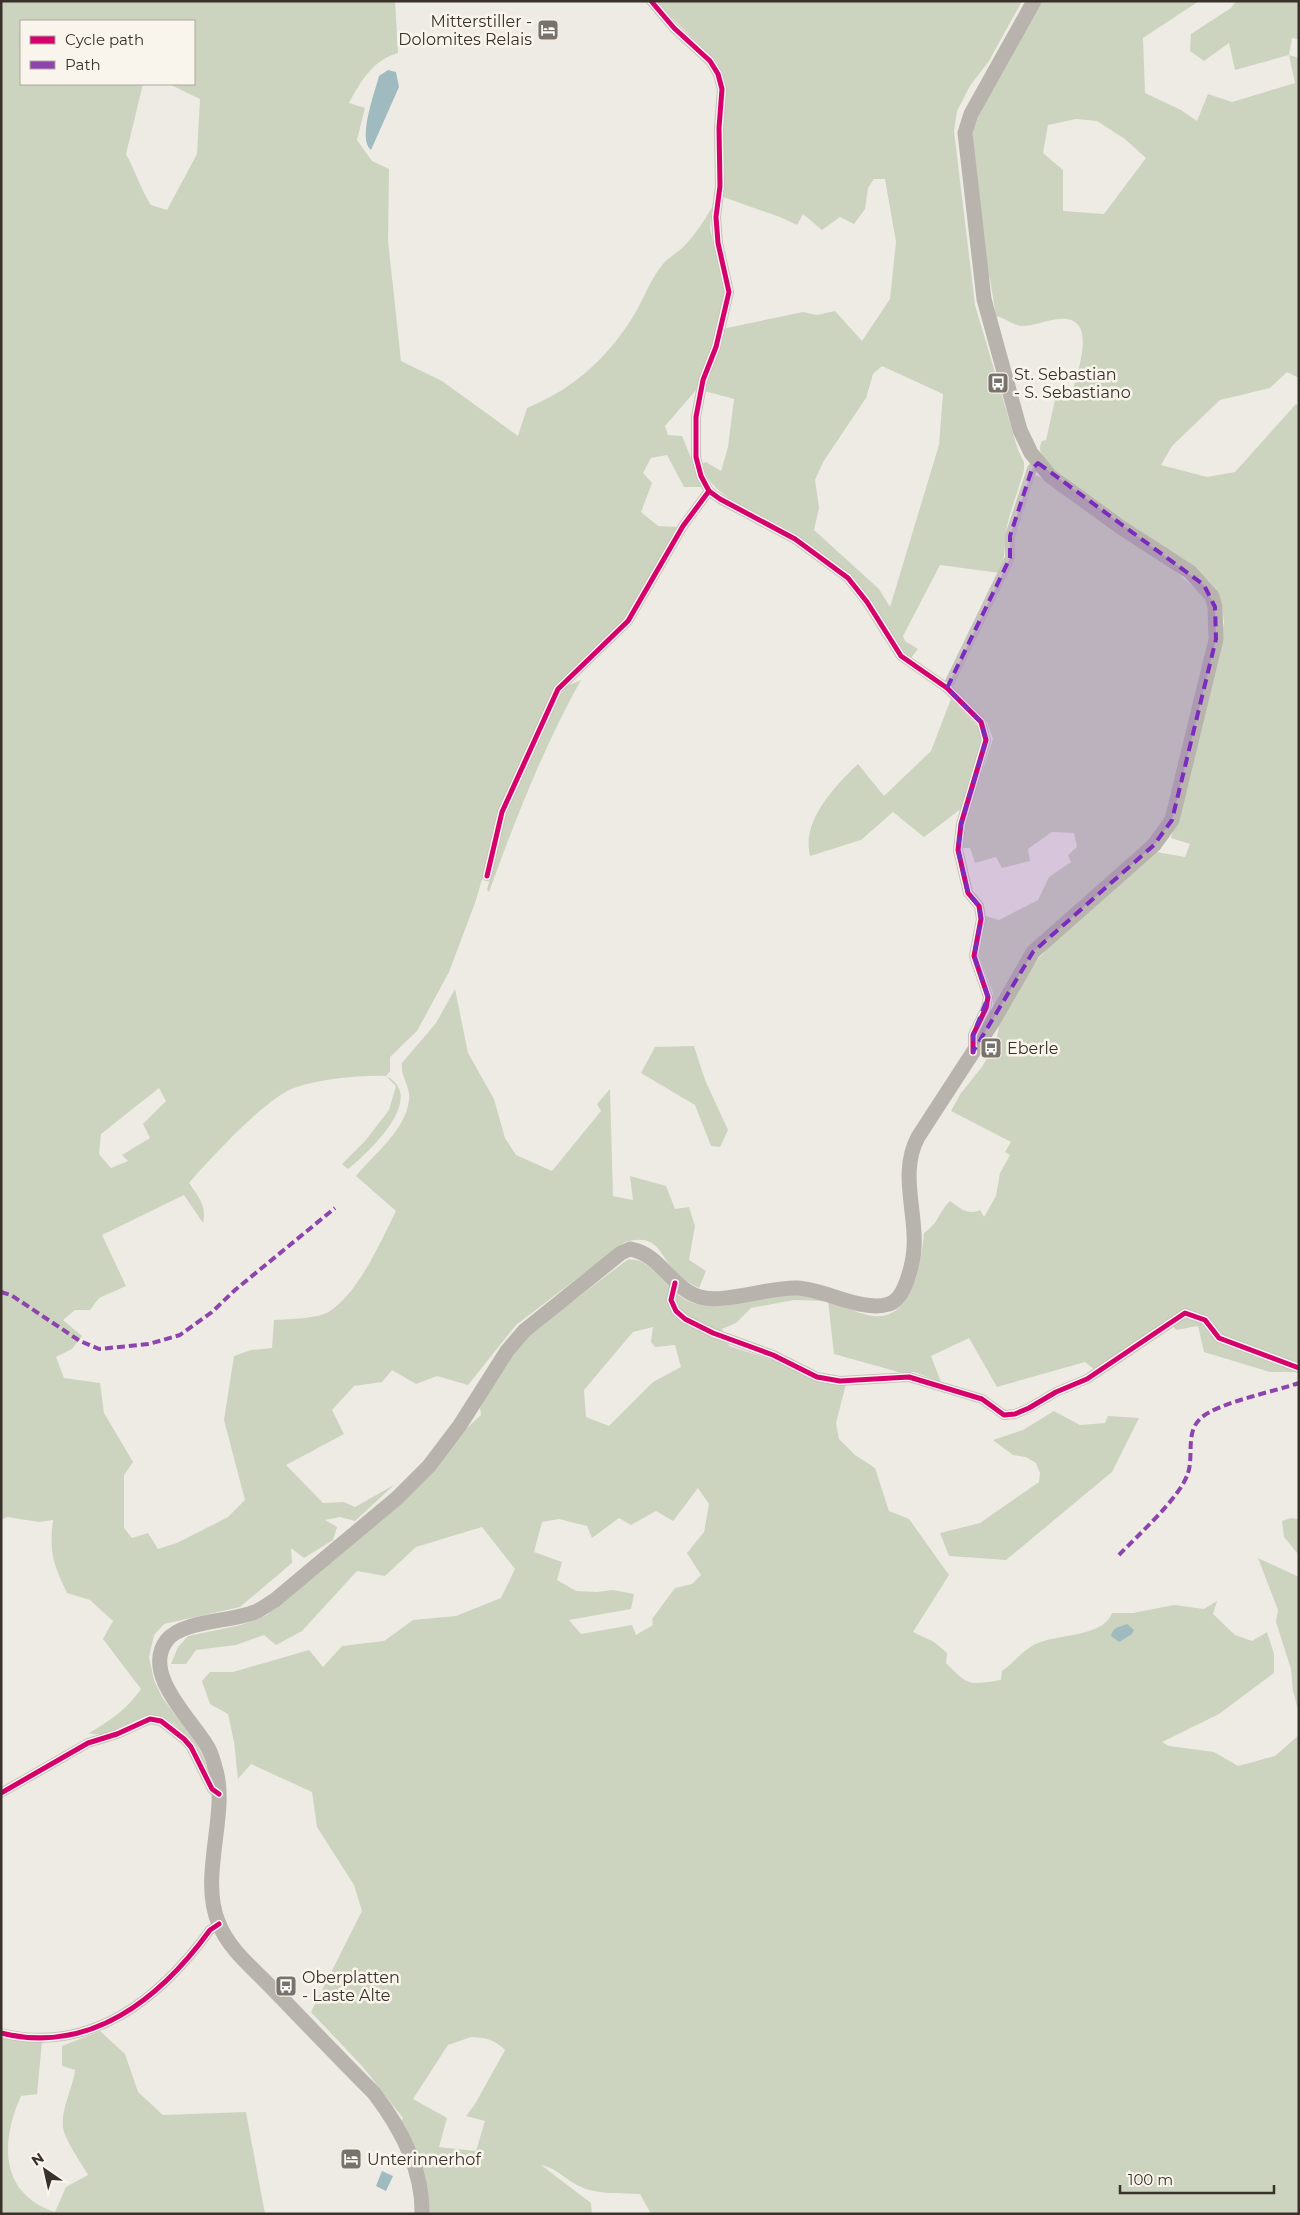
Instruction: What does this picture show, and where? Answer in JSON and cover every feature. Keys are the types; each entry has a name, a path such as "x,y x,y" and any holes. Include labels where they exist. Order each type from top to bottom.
{"main road":[{"path":"422,2214 415,2170 402,2136 390,2114 374,2093 243,1959 218,1924 212,1893 219,1794 216,1769 208,1747 169,1691 162,1677 159,1665 161,1651 171,1637 186,1628 255,1612 275,1600 397,1498 429,1466 460,1425 507,1352 524,1330 615,1257 630,1249 640,1250 650,1255 674,1283 687,1292 701,1298 716,1298 782,1288 799,1288 865,1305 879,1307 891,1304 900,1295 907,1280 914,1256 916,1235 908,1173 913,1146 1034,952 1154,844 1172,820 1216,639 1216,607 1212,596 1204,585 1190,572 1122,528 1050,476 1038,463 1020,430 984,299 965,133 971,114 1034,1"}],"street":[{"path":"651,1 674,28 710,61 718,74 722,89 719,128 720,186 716,217 718,243 729,292 716,347 704,380 695,434 696,457 701,476 709,491 795,539 848,578 867,602 901,656 946,688 981,722 986,740 961,824 958,850 968,893 979,906 981,919 974,956 988,997 986,1008 973,1035 973,1052"},
{"path":"946,688 1010,558 1010,536 1032,469 1038,463"},
{"path":"487,876 502,812 558,689 628,621 683,526 709,491"},
{"path":"674,1283 671,1300 676,1311 685,1319 721,1336 773,1355 817,1377 840,1381 909,1377 982,1399 1004,1415 1015,1414 1029,1408 1056,1392 1087,1379 1185,1313 1205,1320 1219,1338 1299,1368"},
{"path":"1,1792 88,1743 117,1734 150,1719 161,1721 192,1747 212,1789 219,1794"},
{"path":"1,2032 21,2037 51,2038 76,2035 101,2027 163,1984 210,1930 218,1924"}],"highlighted area":[{"path":"1038,463 1204,585 1215,607 1216,639 1172,820 1154,845 1033,952 973,1052 973,1035 988,997 974,956 981,919 979,906 968,893 958,850 961,824 986,740 981,722 947,688 1010,558 1010,536 1032,469"}],"green space":[{"path":"1,1 395,1 398,53 381,61 369,72 349,103 365,108 357,140 372,161 389,169 388,240 401,361 442,381 518,436 527,408 545,400 577,380 617,340 628,325 659,269 665,261 690,240 712,207 710,228 725,296 717,330 803,312 817,315 835,311 862,341 890,299 896,242 885,179 874,179 868,188 865,209 854,224 840,217 822,230 803,214 797,225 723,197 723,124 726,86 717,62 655,1 1022,1 989,61 970,86 957,111 954,131 975,305 1018,450 1024,462 1024,470 1007,526 1000,573 940,565 903,636 905,641 918,649 910,659 903,653 873,605 804,540 726,496 708,478 703,463 706,462 721,471 728,447 734,399 697,389 665,426 668,435 682,436 703,487 684,487 667,455 651,458 643,473 652,483 641,512 658,526 678,527 623,620 555,688 487,863 475,903 449,972 417,1031 390,1057 390,1071 386,1076 340,1078 294,1088 269,1103 254,1116 189,1183 203,1206 203,1223 184,1195 102,1235 126,1286 99,1298 90,1310 75,1310 63,1320 82,1336 72,1349 56,1357 64,1378 100,1383 104,1413 133,1462 124,1475 124,1528 132,1538 148,1533 158,1549 177,1543 228,1517 245,1500 224,1420 234,1356 251,1350 272,1348 274,1320 325,1314 341,1302 360,1279 396,1211 356,1176 388,1141 402,1122 407,1111 409,1095 402,1063 436,1023 455,989 468,1053 494,1099 505,1138 516,1155 552,1171 601,1111 597,1104 610,1089 613,1196 633,1200 630,1176 666,1186 675,1209 689,1207 695,1226 689,1260 706,1271 699,1288 681,1277 652,1243 646,1240 625,1242 516,1325 468,1385 437,1376 416,1384 392,1370 382,1382 354,1386 332,1410 344,1434 286,1465 323,1503 344,1502 355,1507 394,1485 355,1521 340,1517 325,1520 337,1527 333,1540 304,1558 291,1548 292,1563 240,1607 164,1624 154,1635 149,1657 154,1680 162,1697 203,1755 210,1779 193,1747 178,1727 169,1720 158,1716 146,1716 110,1733 89,1733 118,1714 141,1689 103,1639 113,1621 90,1600 67,1593 53,1558 53,1520 39,1522 7,1517 1,1520","holes":["20,20 195,20 195,85 171,85 200,99 197,154 167,210 151,205 126,154 143,85 20,85","882,366 943,394 939,445 890,607 879,589 814,530 819,508 815,480 823,462 866,398 873,374","159,1088 166,1101 143,1124 150,1138 122,1155 128,1161 111,1168 99,1154 101,1134"]},
{"path":"1042,1 1199,1 1143,38 1145,93 1181,110 1197,121 1208,94 1232,102 1295,83 1289,55 1299,58 1299,378 1287,372 1270,388 1220,400 1172,446 1161,465 1207,477 1235,472 1296,404 1299,406 1299,1370 1296,1372 1270,1372 1204,1352 1198,1326 1176,1330 1168,1320 1095,1370 1085,1362 997,1387 969,1338 931,1356 941,1382 914,1372 902,1373 834,1354 828,1301 868,1315 883,1316 895,1311 904,1302 917,1275 924,1233 933,1225 950,1201 968,1212 980,1210 984,1217 996,1196 1000,1173 1010,1155 1005,1152 1011,1142 951,1111 961,1093 982,1067 996,1043 999,1026 1023,980 1039,958 1056,940 1156,852 1185,857 1190,844 1171,838 1212,681 1224,623 1222,604 1216,589 1205,577 1062,477 1042,456 1040,446 1042,441 1046,440 1058,387 1073,390 1081,361 1083,339 1081,329 1076,323 1067,319 1056,319 1021,326 996,316 990,279 984,264 972,139 992,86","holes":["1076,119 1097,121 1125,139 1146,158 1104,214 1063,211 1063,170 1043,153 1048,125"]},
{"path":"1236,1 1299,1 1299,39 1292,38 1289,55 1235,70 1229,43 1204,61 1190,51 1191,34 1231,8"},
{"path":"1037,475 1170,566 1206,598 1212,622 1169,813 1155,836 1030,947 1022,956 993,1006 993,993 979,955 986,916 999,920 1038,900 1049,877 1071,862 1068,855 1077,847 1074,833 1052,832 1028,849 1030,861 1002,868 996,857 975,863 970,848 962,848 964,825 993,739 987,722 952,687 987,610 1033,478"},
{"path":"581,680 567,705 531,784 489,892 487,890 505,816 554,704 567,686"},
{"path":"951,699 979,728 982,741 962,808 924,837 893,812 861,840 810,856 810,830 815,817 830,794 858,764 884,796 931,751"},
{"path":"694,1046 705,1080 728,1130 720,1147 711,1146 695,1105 641,1073 655,1047"},
{"path":"386,1076 397,1085 401,1097 398,1110 391,1124 369,1150 348,1169 342,1164 365,1141 389,1110 396,1086"},
{"path":"627,1260 636,1260 644,1263 683,1298 705,1306 730,1305 795,1295 814,1297 827,1301 794,1300 751,1308 736,1323 722,1329 729,1346 846,1384 836,1423 839,1439 855,1455 875,1468 889,1511 909,1519 949,1575 913,1632 934,1642 947,1653 946,1663 965,1680 982,1683 1001,1680 1002,1671 1029,1648 1038,1643 1098,1628 1106,1622 1112,1613 1133,1613 1174,1605 1204,1609 1217,1601 1213,1614 1235,1635 1252,1641 1267,1632 1274,1654 1274,1673 1219,1714 1162,1742 1169,1746 1214,1752 1238,1766 1275,1756 1299,1735 1299,2214 651,2214 640,2194 609,2193 586,2189 553,2169 541,2165 591,2203 592,2214 428,2214 401,2121 403,2118 363,2067 311,2012 362,1911 354,1885 317,1827 312,1792 251,1764 238,1779 234,1742 228,1714 210,1704 202,1681 210,1672 233,1672 309,1650 323,1667 342,1646 384,1641 413,1620 456,1616 501,1598 515,1569 482,1527 416,1547 385,1576 357,1571 302,1631 276,1645 264,1635 236,1645 196,1650 186,1664 171,1664 178,1647 188,1636 241,1625 267,1615 430,1473 467,1428 481,1415 480,1408 488,1391 509,1358 527,1336","holes":["653,1327 651,1342 655,1347 675,1345 681,1367 653,1382 609,1426 586,1417 584,1390 633,1332","698,1488 709,1504 704,1532 687,1553 701,1575 692,1584 675,1588 652,1619 653,1625 636,1635 632,1625 581,1634 569,1620 631,1609 634,1594 613,1590 597,1592 576,1591 557,1580 562,1562 534,1552 542,1522 559,1519 587,1526 592,1538 619,1518 631,1525 656,1511 673,1521","476,2037 494,2041 505,2050 475,2104 466,2116 485,2121 476,2151 439,2147 447,2118 413,2099 448,2045"]},
{"path":"1054,1411 1080,1425 1105,1423 1108,1416 1139,1418 1112,1472 1006,1560 949,1556 940,1533 980,1523 1039,1482 1040,1473 1036,1463 1026,1457 1013,1455 993,1440 1023,1430"},
{"path":"1291,1518 1299,1519 1299,1555 1284,1537 1282,1521"},
{"path":"1258,1558 1299,1577 1299,1713 1293,1691 1291,1669 1276,1622 1278,1610"},
{"path":"100,2031 125,2054 138,2092 163,2115 246,2112 265,2214 1,2214 1,2036 23,2042 42,2042 37,2094 21,2096 14,2114 8,2149 10,2165 15,2180 24,2193 37,2204 55,2212 66,2187 88,2175 64,2132 65,2105 75,2070 62,2066 62,2046"}],"water":[{"path":"388,70 396,72 399,87 371,150 367,144 366,136 368,115 379,76"},
{"path":"1127,1624 1134,1630 1132,1634 1119,1642 1111,1636 1115,1629"},
{"path":"382,2171 393,2176 386,2191 376,2186"}],"marked path":[{"path":"1,1292 11,1295 80,1341 99,1349 149,1344 180,1335 212,1312 235,1290 335,1208"},
{"path":"1119,1555 1168,1505 1184,1483 1190,1466 1191,1437 1196,1424 1201,1418 1233,1402 1299,1383"}],"cycle path":[{"path":"651,1 674,28 710,61 718,74 722,89 719,128 720,186 716,217 718,243 729,292 716,347 703,380 696,417 696,457 701,476 709,491 720,499 795,539 848,578 867,602 901,656 947,688 981,722 986,740 961,824 958,850 968,893 979,906 981,919 974,956 988,997 986,1008 973,1035 973,1052"},
{"path":"487,876 502,812 558,689 628,621 683,526 709,491"},
{"path":"675,1283 671,1300 676,1311 685,1319 713,1333 773,1355 817,1377 840,1381 909,1377 982,1399 1004,1415 1015,1414 1029,1408 1056,1392 1087,1379 1185,1313 1205,1320 1219,1338 1299,1368"},
{"path":"1,1793 88,1743 117,1734 150,1719 161,1721 184,1739 191,1747 212,1789 219,1794"},
{"path":"1,2033 33,2038 64,2036 93,2028 120,2016 145,1999 169,1978 210,1930 219,1924"}],"place":[{"name":"Mitterstiller - Dolomites Relais","path":"548,30"},
{"name":"St. Sebastian - S. Sebastiano","path":"998,383"},
{"name":"Eberle","path":"991,1048"},
{"name":"Oberplatten - Laste Alte","path":"286,1986"},
{"name":"Unterinnerhof","path":"351,2159"}]}
